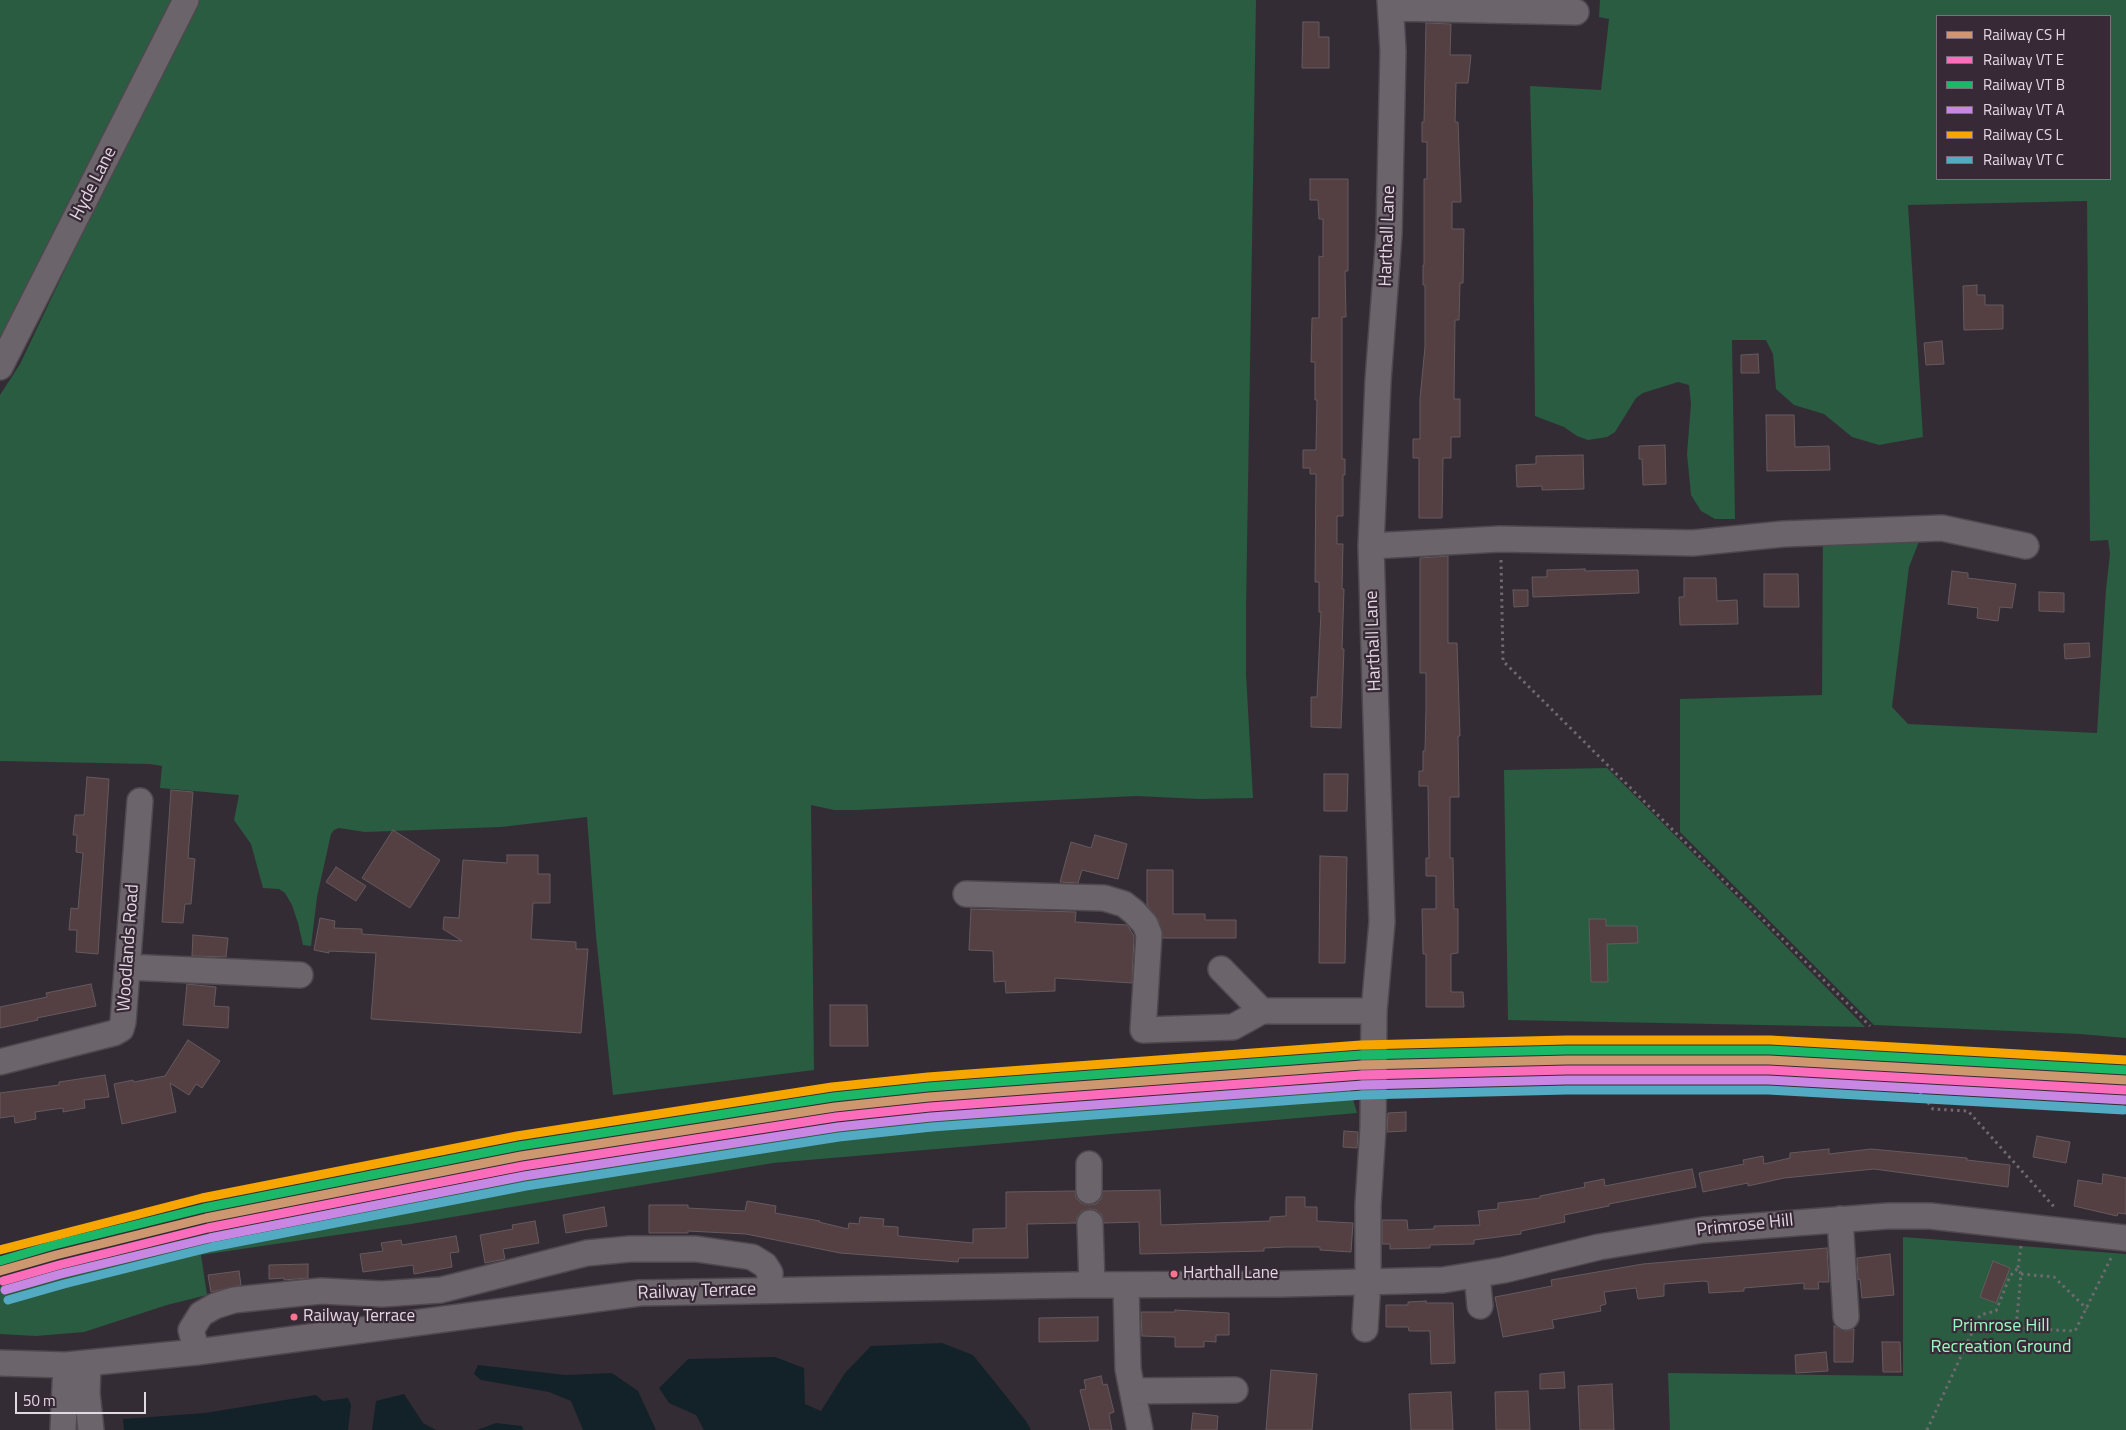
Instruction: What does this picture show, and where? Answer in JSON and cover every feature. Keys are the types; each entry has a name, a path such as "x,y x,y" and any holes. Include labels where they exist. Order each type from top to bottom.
{"street":[{"name":"Hyde Lane","path":"0,367 186,0"},
{"path":"1391,4 1576,12"},
{"name":"Harthall Lane","path":"1365,1330 1368,1281 1368,1205 1373,1128 1374,1011 1382,922 1372,546 1378,381 1390,234 1393,51 1391,4"},
{"path":"1372,546 1500,539 1693,543 1783,534 1942,528 2026,546"},
{"name":"Woodlands Road","path":"0,1062 114,1033 121,1029 140,801"},
{"path":"966,894 1104,898 1124,904 1145,924 1149,934 1143,1030 1233,1027 1262,1011 1374,1011"},
{"path":"127,967 300,974"},
{"path":"1221,969 1262,1011"},
{"path":"1089,1164 1089,1191"},
{"name":"Primrose Hill","path":"1368,1281 1443,1280 1650,1238 1703,1230 1840,1218 1930,1216 2124,1238"},
{"path":"1840,1218 1846,1317"},
{"path":"1090,1223 1092,1285"},
{"path":"197,1352 191,1330 201,1314 215,1306 234,1300 321,1291 382,1294 441,1290 587,1253 630,1249 696,1249 752,1257 765,1265 770,1273 769,1290"},
{"path":"1477,1274 1480,1306"},
{"name":"Railway Terrace","path":"0,1363 77,1364 197,1352 640,1293 1368,1281"},
{"path":"1126,1285 1126,1349 1140,1430"},
{"path":"63,1430 77,1364"},
{"path":"77,1364 87,1393 91,1430"},
{"path":"1133,1391 1235,1390"}],"path":[{"path":"1500,539 1503,661 1870,1026"},
{"path":"1916,1087 1933,1109 1968,1111 2049,1200 2057,1210 2067,1233"},
{"path":"2022,1238 2018,1268 2021,1274 2016,1328 2076,1331 2124,1238"},
{"path":"1927,1430 1980,1315 1996,1311 2010,1276 2018,1268"},
{"path":"2021,1274 2054,1277 2087,1309"}],"green space":[{"path":"0,0 177,0 71,207 0,339"},
{"path":"199,0 1256,0 1246,608 1246,674 1253,798 1200,799 1136,796 857,810 834,810 811,805 814,1070 613,1095 596,936 587,817 501,827 365,832 339,828 334,830 331,834 317,897 311,946 303,945 292,905 285,893 279,889 263,888 251,844 234,820 239,795 160,788 162,766 150,764 0,761 0,395 20,364 142,108"},
{"path":"1600,0 2126,0 2126,1038 2080,1034 1874,1025 1680,832 1680,699 1822,695 1823,520 1929,516 1909,567 1892,707 1908,724 2097,733 2110,554 2108,540 2090,541 2087,201 1908,205 1923,437 1879,445 1852,437 1824,414 1794,405 1776,389 1773,354 1766,340 1732,340 1735,519 1715,519 1701,511 1691,495 1687,454 1691,404 1689,385 1678,382 1643,393 1636,398 1615,432 1607,437 1588,440 1577,436 1564,427 1535,416 1530,86 1601,90 1609,19 1599,17"},
{"path":"1607,768 1865,1027 1508,1020 1504,770"},
{"path":"1348,1083 1357,1113 773,1163 411,1224 201,1255 207,1295 167,1305 84,1332 36,1336 0,1334 0,1286 210,1233 522,1172 839,1125 1264,1087"},
{"name":"Primrose Hill Recreation Ground","path":"1903,1237 2126,1254 2126,1430 1670,1430 1668,1373 1903,1376"}],"shaded area":[{"path":"942,1343 973,1355 1026,1421 1031,1430 704,1430 696,1415 669,1403 659,1388 688,1359 775,1357 804,1368 805,1404 821,1411 845,1373 871,1346"},
{"path":"478,1365 565,1375 612,1373 638,1391 656,1430 583,1430 571,1401 549,1392 481,1380 474,1374"},
{"path":"404,1394 423,1423 436,1430 372,1430 376,1401"},
{"path":"316,1395 323,1401 348,1398 351,1405 348,1430 124,1430 123,1419 205,1413"},
{"path":"496,1423 522,1426 523,1430 477,1430"}],"building":[{"path":"1303,22 1319,22 1319,37 1329,37 1329,68 1302,68"},
{"path":"1426,23 1451,24 1450,55 1471,55 1468,83 1456,83 1455,122 1458,122 1461,202 1452,202 1452,229 1464,229 1463,283 1460,283 1459,320 1455,320 1454,399 1460,399 1460,437 1451,437 1451,458 1443,458 1442,518 1419,518 1419,458 1413,458 1413,439 1420,439 1420,399 1425,347 1425,285 1423,285 1423,265 1424,179 1427,179 1427,142 1422,142 1422,122 1424,122"},
{"path":"1310,179 1348,179 1348,271 1345,271 1346,317 1342,317 1342,459 1345,459 1345,475 1343,475 1343,516 1337,516 1337,544 1343,544 1342,589 1344,589 1341,728 1311,727 1311,697 1317,697 1321,612 1319,612 1319,582 1315,582 1316,474 1310,474 1310,468 1303,468 1303,450 1316,450 1317,400 1315,400 1315,362 1311,362 1312,318 1319,318 1319,256 1323,257 1323,219 1319,219 1318,200 1310,200"},
{"path":"1977,285 1977,295 1985,295 1985,305 2003,305 2003,329 1964,330 1963,286"},
{"path":"1942,341 1944,364 1926,365 1924,343"},
{"path":"1758,354 1759,373 1741,373 1741,355"},
{"path":"1766,415 1794,415 1795,447 1829,446 1830,470 1767,471"},
{"path":"1665,445 1666,484 1643,485 1642,459 1639,459 1639,446"},
{"path":"1583,455 1584,489 1542,490 1542,486 1517,487 1516,465 1536,464 1536,456"},
{"path":"1448,556 1448,643 1457,643 1460,736 1458,736 1459,797 1450,797 1450,858 1453,858 1454,909 1458,909 1458,953 1451,954 1451,992 1463,992 1464,1007 1426,1007 1426,954 1423,954 1422,909 1436,909 1436,876 1426,876 1426,858 1429,858 1428,786 1419,786 1419,771 1423,771 1423,751 1425,751 1426,708 1426,673 1420,673 1420,558"},
{"path":"1585,569 1585,571 1638,570 1639,593 1533,597 1532,577 1547,577 1547,570"},
{"path":"1952,571 1968,573 1968,578 2016,584 2012,608 2000,607 1998,621 1977,618 1978,608 1948,604"},
{"path":"1764,574 1798,574 1799,607 1764,607"},
{"path":"1684,578 1716,578 1717,601 1737,600 1738,624 1680,625 1679,597 1684,597"},
{"path":"1513,590 1528,590 1528,606 1514,607"},
{"path":"2039,592 2064,593 2064,612 2039,611"},
{"path":"2089,643 2090,657 2065,659 2064,644"},
{"path":"1324,774 1348,774 1347,811 1324,811"},
{"path":"87,777 109,779 98,954 76,952 77,930 69,930 71,908 78,909 83,853 76,852 77,835 73,835 75,815 84,815"},
{"path":"171,790 193,792 188,858 195,859 191,904 185,904 183,923 162,922"},
{"path":"393,830 440,860 410,908 362,878"},
{"path":"1095,835 1127,844 1118,879 1082,870 1078,883 1060,882 1071,842 1091,848"},
{"path":"507,855 538,855 538,874 550,874 550,903 533,903 531,939 576,942 576,949 588,949 581,1033 371,1019 376,953 329,951 329,953 314,950 320,918 335,921 334,928 362,929 362,934 462,941 443,929 444,917 459,918 463,860 507,863"},
{"path":"1320,856 1347,857 1345,963 1319,963"},
{"path":"336,867 366,886 356,901 326,882"},
{"path":"1147,870 1173,870 1173,914 1205,914 1205,920 1236,920 1236,938 1163,938 1158,919 1147,905"},
{"path":"971,909 1076,912 1075,922 1127,925 1134,936 1132,983 1055,978 1055,991 1006,993 1005,981 994,982 993,951 969,950"},
{"path":"1589,919 1606,919 1606,926 1637,926 1638,943 1607,944 1608,982 1591,982"},
{"path":"193,935 228,938 226,957 192,956"},
{"path":"91,984 96,1006 0,1028 0,1007 47,997 46,993"},
{"path":"187,984 216,987 214,1006 229,1007 228,1028 183,1025"},
{"path":"830,1005 867,1005 868,1046 830,1046"},
{"path":"188,1040 220,1061 202,1088 196,1084 189,1095 170,1083 176,1112 122,1124 114,1084 165,1076"},
{"path":"105,1075 109,1097 84,1100 85,1108 63,1112 63,1108 35,1112 36,1119 15,1123 14,1116 0,1118 0,1093 59,1085 59,1082"},
{"path":"1406,1112 1406,1131 1387,1132 1388,1113"},
{"path":"1344,1131 1358,1132 1357,1148 1343,1147"},
{"path":"2037,1136 2070,1142 2066,1163 2033,1157"},
{"path":"1829,1149 1829,1154 1871,1149 1967,1158 1967,1160 2010,1165 2008,1187 1874,1169 1784,1178 1748,1186 1748,1183 1703,1192 1699,1173 1744,1164 1743,1160 1763,1156 1764,1164 1790,1158 1790,1153"},
{"path":"1692,1169 1696,1187 1564,1215 1565,1222 1521,1231 1521,1234 1474,1240 1474,1244 1430,1245 1430,1248 1390,1249 1390,1244 1382,1244 1382,1220 1407,1220 1408,1230 1434,1229 1434,1226 1480,1225 1478,1211 1498,1209 1498,1203 1540,1198 1540,1196 1585,1187 1584,1183 1604,1179 1605,1186"},
{"path":"2103,1174 2126,1178 2126,1214 2118,1213 2117,1216 2074,1206 2078,1180 2102,1184"},
{"path":"1160,1190 1161,1225 1270,1221 1270,1217 1286,1216 1286,1197 1305,1197 1305,1207 1317,1207 1317,1221 1353,1223 1351,1252 1320,1250 1320,1247 1286,1247 1264,1248 1264,1251 1140,1254 1139,1222 1104,1223 1102,1215 1096,1210 1090,1209 1082,1211 1077,1217 1076,1223 1027,1224 1028,1258 959,1258 958,1262 840,1253 746,1234 688,1231 688,1233 649,1233 649,1205 688,1205 688,1208 745,1211 747,1201 776,1206 775,1213 820,1221 848,1229 849,1223 859,1224 860,1217 884,1219 883,1226 898,1227 898,1236 973,1243 973,1229 1006,1228 1006,1192 1075,1191 1076,1198 1081,1203 1089,1205 1096,1204 1101,1199 1103,1191"},
{"path":"604,1207 607,1226 566,1233 563,1215"},
{"path":"535,1221 539,1243 503,1249 505,1259 485,1263 480,1235 513,1229 512,1225"},
{"path":"456,1236 459,1252 450,1253 452,1267 414,1274 413,1265 363,1272 360,1254 383,1251 381,1243 401,1240 402,1245"},
{"path":"1827,1248 1829,1282 1818,1282 1819,1289 1804,1289 1804,1283 1744,1288 1744,1291 1709,1293 1708,1282 1704,1281 1664,1284 1664,1296 1638,1299 1636,1288 1604,1292 1606,1304 1600,1306 1601,1311 1552,1320 1554,1328 1503,1337 1495,1297 1552,1286 1551,1280 1643,1264"},
{"path":"1890,1254 1894,1295 1862,1298 1860,1279 1858,1280 1857,1258"},
{"path":"1993,1261 2010,1268 1996,1303 1980,1297"},
{"path":"308,1264 308,1278 269,1279 269,1265"},
{"path":"239,1271 241,1285 211,1292 208,1275"},
{"path":"1426,1301 1426,1303 1453,1303 1455,1363 1431,1364 1430,1331 1409,1331 1408,1327 1386,1327 1386,1305 1408,1305 1408,1302"},
{"path":"1175,1310 1229,1313 1229,1335 1216,1335 1216,1342 1204,1341 1204,1347 1175,1347 1175,1337 1142,1336 1141,1312 1175,1312"},
{"path":"1098,1317 1098,1341 1039,1342 1039,1318"},
{"path":"1834,1326 1846,1331 1854,1329 1853,1362 1834,1362"},
{"path":"1882,1342 1900,1342 1901,1372 1883,1372"},
{"path":"1826,1352 1828,1371 1796,1373 1795,1355"},
{"path":"1271,1370 1317,1374 1312,1430 1266,1430"},
{"path":"1564,1372 1565,1388 1540,1389 1540,1374"},
{"path":"1101,1376 1103,1385 1107,1384 1114,1412 1109,1414 1112,1430 1090,1430 1080,1390 1086,1389 1084,1380"},
{"path":"1612,1384 1614,1430 1580,1430 1578,1386"},
{"path":"1528,1391 1530,1430 1496,1430 1495,1392"},
{"path":"1451,1392 1453,1430 1411,1430 1409,1394"},
{"path":"1193,1413 1218,1416 1217,1430 1191,1430"}],"transit line":[{"path":"0,1250 202,1198 517,1136 832,1087 928,1077 1361,1045 1567,1040 1770,1040 2126,1060"},
{"path":"0,1261 54,1245 204,1208 519,1146 833,1097 928,1087 1361,1055 1567,1050 1770,1050 2126,1070"},
{"path":"0,1271 56,1255 206,1218 521,1156 835,1107 929,1097 1362,1065 1567,1060 1769,1060 2126,1080"},
{"path":"3,1281 208,1228 523,1166 836,1117 930,1107 1362,1075 1567,1070 1769,1070 2125,1090"},
{"path":"5,1290 61,1274 210,1238 524,1176 838,1127 931,1117 1363,1085 1567,1080 1768,1080 2125,1100"},
{"path":"8,1300 212,1247 526,1186 839,1137 932,1127 1363,1095 1567,1090 1768,1090 2124,1110"}],"place":[{"name":"Harthall Lane","path":"1174,1274"},
{"name":"Railway Terrace","path":"294,1317"}]}
